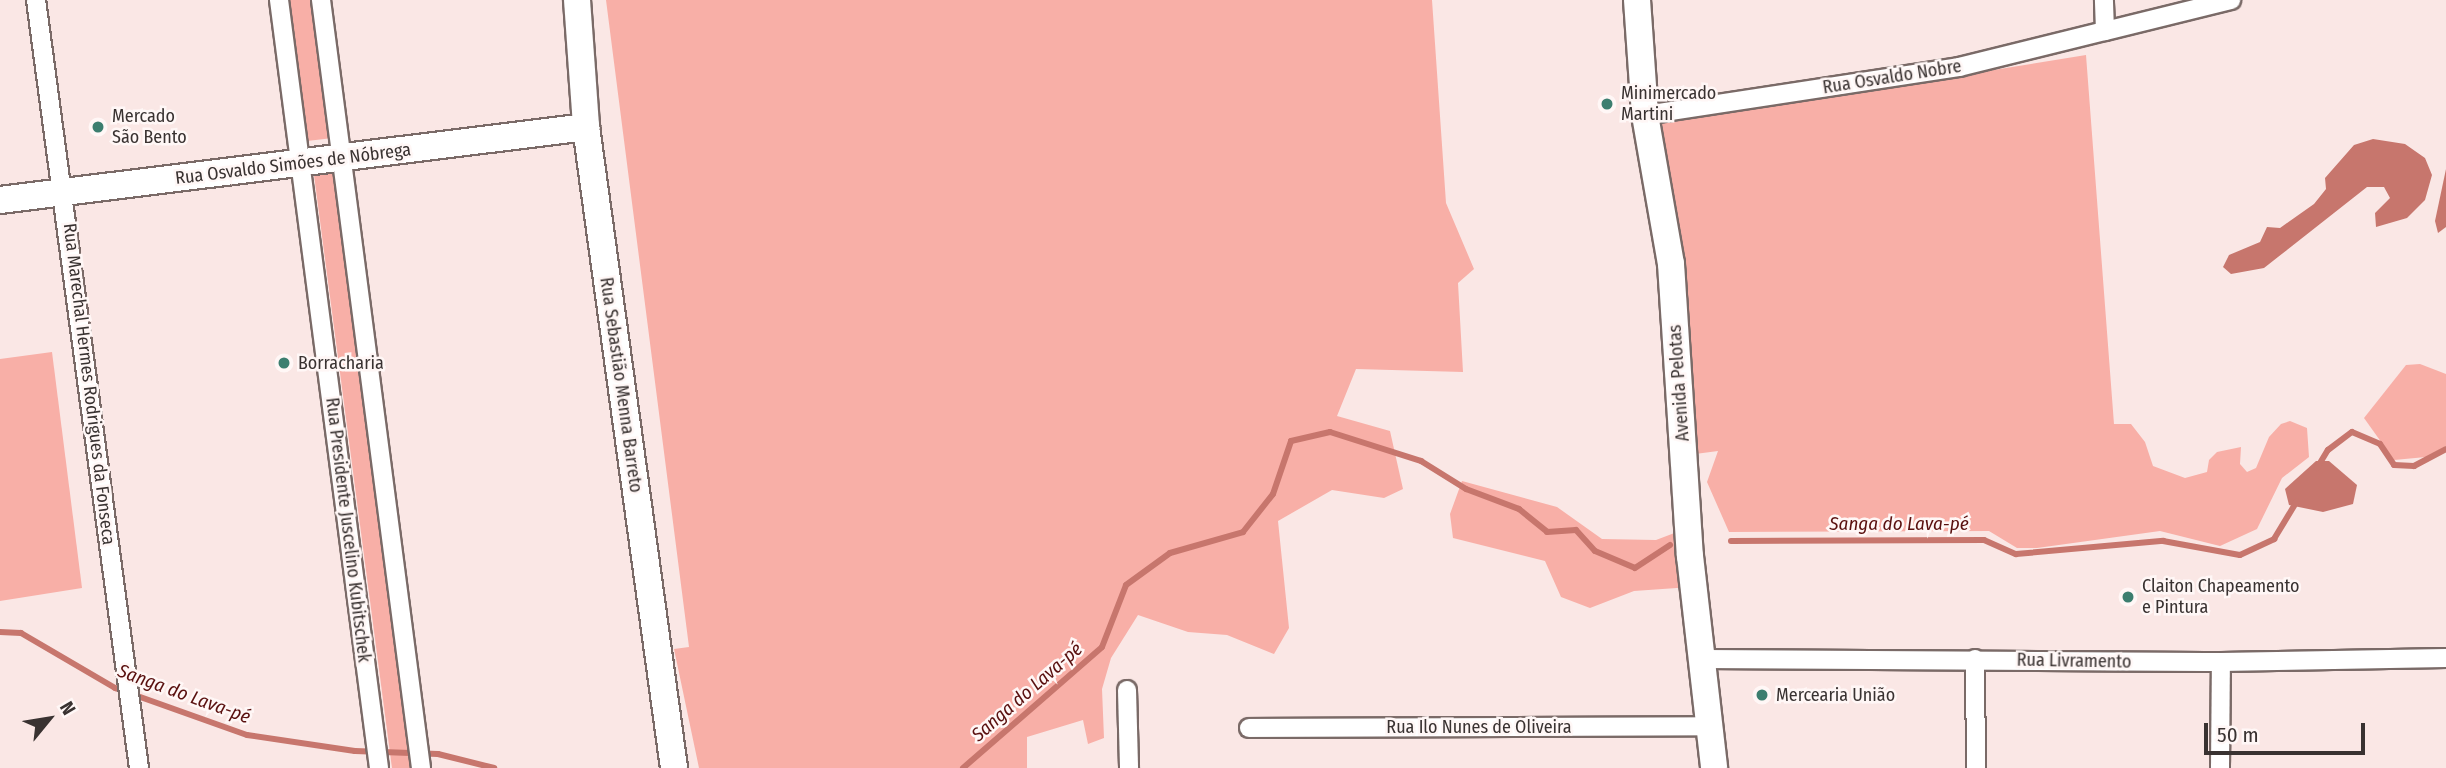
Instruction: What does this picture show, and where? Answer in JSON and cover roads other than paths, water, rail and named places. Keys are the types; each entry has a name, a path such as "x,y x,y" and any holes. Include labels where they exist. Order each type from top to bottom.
{"main road":[{"name":"Rua Sebastião Menna Barreto","path":"577,0 586,127 674,768"},
{"name":"Avenida Pelotas","path":"1637,0 1645,115 1671,264 1690,556 1714,768"},
{"name":"Rua Osvaldo Simões de Nóbrega","path":"0,201 586,127"}],"street":[{"name":"Rua Marechal Hermes Rodrigues da Fonseca","path":"36,0 65,192 139,768"},
{"name":"Rua Presidente Juscelino Kubitschek","path":"279,0 379,767"},
{"path":"321,0 421,768"},
{"path":"2104,0 2105,31"},
{"name":"Rua Osvaldo Nobre","path":"1645,115 1959,67 2231,0"},
{"name":"Rua Livramento","path":"1703,659 2221,662 2446,658"},
{"path":"1975,659 1976,768"},
{"path":"2220,768 2221,662"},
{"path":"1127,690 1129,768"},
{"name":"Rua Ilo Nunes de Oliveira","path":"1249,728 1710,726"}],"waterway":[{"name":"Sanga do Lava-pé","path":"963,768 1102,647 1126,585 1170,553 1243,532 1273,494 1291,441 1330,432 1421,461 1466,489 1519,509 1547,532 1576,530 1595,551 1635,568 1670,545"},
{"name":"Sanga do Lava-pé","path":"2317,468 2328,450 2352,432 2380,444 2394,465 2414,466 2446,449"},
{"name":"Sanga do Lava-pé","path":"1731,541 1984,540 2016,554 2163,541 2240,555 2274,539 2297,501"},
{"name":"Sanga do Lava-pé","path":"0,632 21,633 115,688 247,735 355,751 438,754 494,768"}],"place":[{"name":"Minimercado Martini","path":"1607,104"},
{"name":"Mercado São Bento","path":"98,127"},
{"name":"Borracharia","path":"284,363"},
{"name":"Claiton Chapeamento e Pintura","path":"2128,597"},
{"name":"Mercearia União","path":"1762,695"}]}
